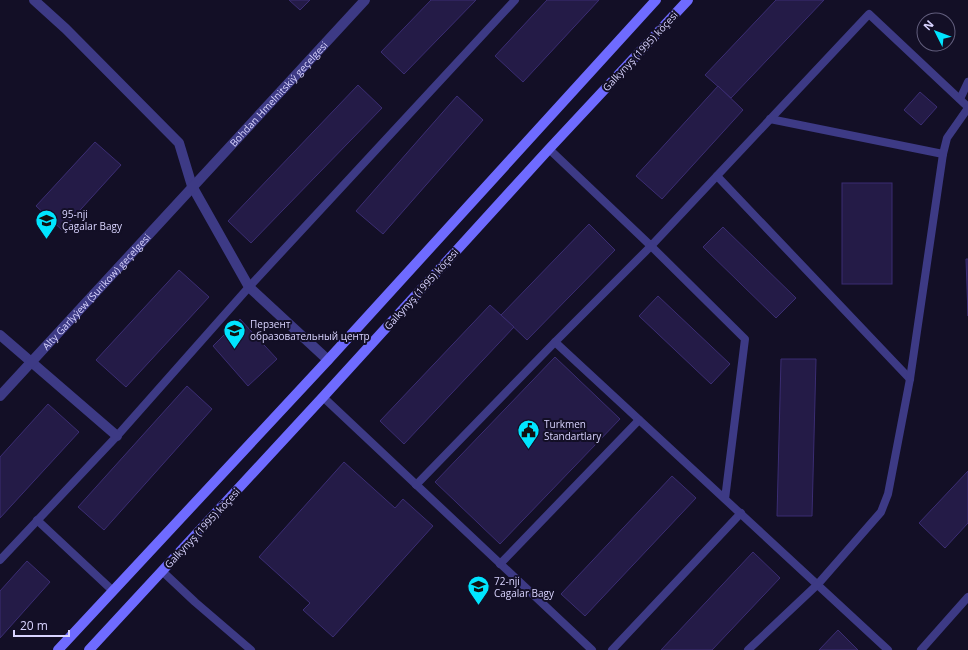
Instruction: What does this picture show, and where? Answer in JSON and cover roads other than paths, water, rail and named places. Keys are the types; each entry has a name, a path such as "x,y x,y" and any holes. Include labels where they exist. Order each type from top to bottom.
{"main road":[{"name":"Galkynyş (1995) köçesi","path":"58,650 328,360 656,0"},
{"name":"Galkynyş (1995) köçesi","path":"89,650 323,397 549,148 688,0"}],"street":[{"path":"34,0 66,29 179,143 192,186 249,287 328,360"},
{"name":"Bohdan Hmelnitskiý geçelgesi","path":"192,186 365,0"},
{"name":"Alty Garlyýew (Surikow) geçelgesi","path":"0,396 192,186"},
{"path":"0,335 117,436"}],"lane":[{"path":"0,560 117,436 249,287 515,0"},
{"path":"416,485 651,246 869,14 968,107 947,138 943,154 910,379 888,494 881,512 818,584 748,650"},
{"path":"960,99 968,82"},
{"path":"770,119 943,154"},
{"path":"549,148 745,339 725,499"},
{"path":"717,176 910,379"},
{"path":"555,342 889,650"},
{"path":"323,397 592,650"},
{"path":"500,564 639,420"},
{"path":"612,650 741,513"},
{"path":"38,520 113,591"},
{"path":"162,571 195,602 251,650"},
{"path":"921,650 968,598"}],"place":[{"name":"95-nji Çagalar Bagy","path":"46,240"},
{"name":"Перзент образовательный центр","path":"234,350"},
{"name":"Turkmen Standartlary","path":"528,450"},
{"name":"72-nji Cagalar Bagy","path":"479,606"}]}
